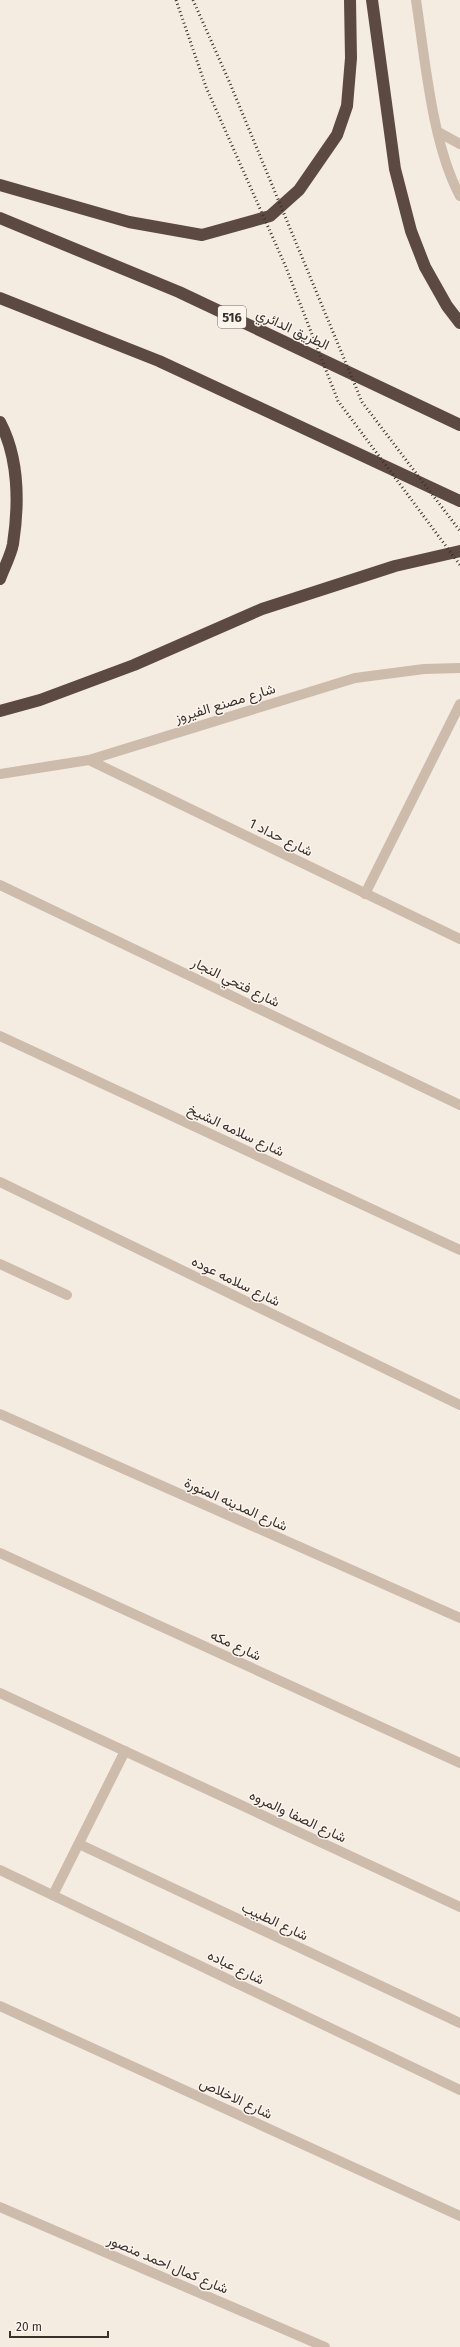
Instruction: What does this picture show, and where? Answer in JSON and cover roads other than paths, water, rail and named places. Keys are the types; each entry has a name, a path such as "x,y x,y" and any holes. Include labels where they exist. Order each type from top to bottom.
{"highway":[{"path":"0,185 129,222 202,235 270,216 298,190 337,135 348,100 351,58 350,0"},
{"path":"372,0 395,169 410,224 425,267 446,306 460,323"},
{"name":"الطريق الدائري","path":"0,218 179,292 460,425"},
{"path":"0,298 160,361 460,501"},
{"path":"0,422 6,433 17,489 13,545 0,579"},
{"path":"0,711 40,700 134,666 262,609 395,566 460,551"}],"street":[{"path":"416,0 438,132 454,184 460,196"},
{"path":"438,132 460,144"},
{"name":"شارع مصنع الفيروز","path":"0,774 89,760 356,678 424,669 460,668"},
{"path":"365,894 460,704"},
{"name":"شارع حداد 1","path":"89,760 460,939"},
{"name":"شارع فتحي النجار","path":"0,885 460,1105"},
{"name":"شارع سلامه الشيخ","path":"0,1036 460,1250"},
{"name":"شارع سلامه عوده","path":"0,1182 460,1405"},
{"path":"0,1264 67,1296"},
{"name":"شارع المدينه المنورة","path":"0,1414 460,1618"},
{"name":"شارع مكه","path":"0,1553 460,1763"},
{"name":"شارع الصفا والمروه","path":"0,1693 460,1907"},
{"path":"53,1895 125,1751"},
{"name":"شارع الطبيب","path":"79,1844 460,2023"},
{"name":"شارع عباده","path":"0,1870 460,2090"},
{"name":"شارع الاخلاص","path":"0,2006 460,2216"},
{"name":"شارع كمال احمد منصور","path":"0,2207 325,2347"}],"railway":[{"path":"176,0 206,87 285,265 338,401 460,565"},
{"path":"193,0 229,81 362,402 460,531"}]}
